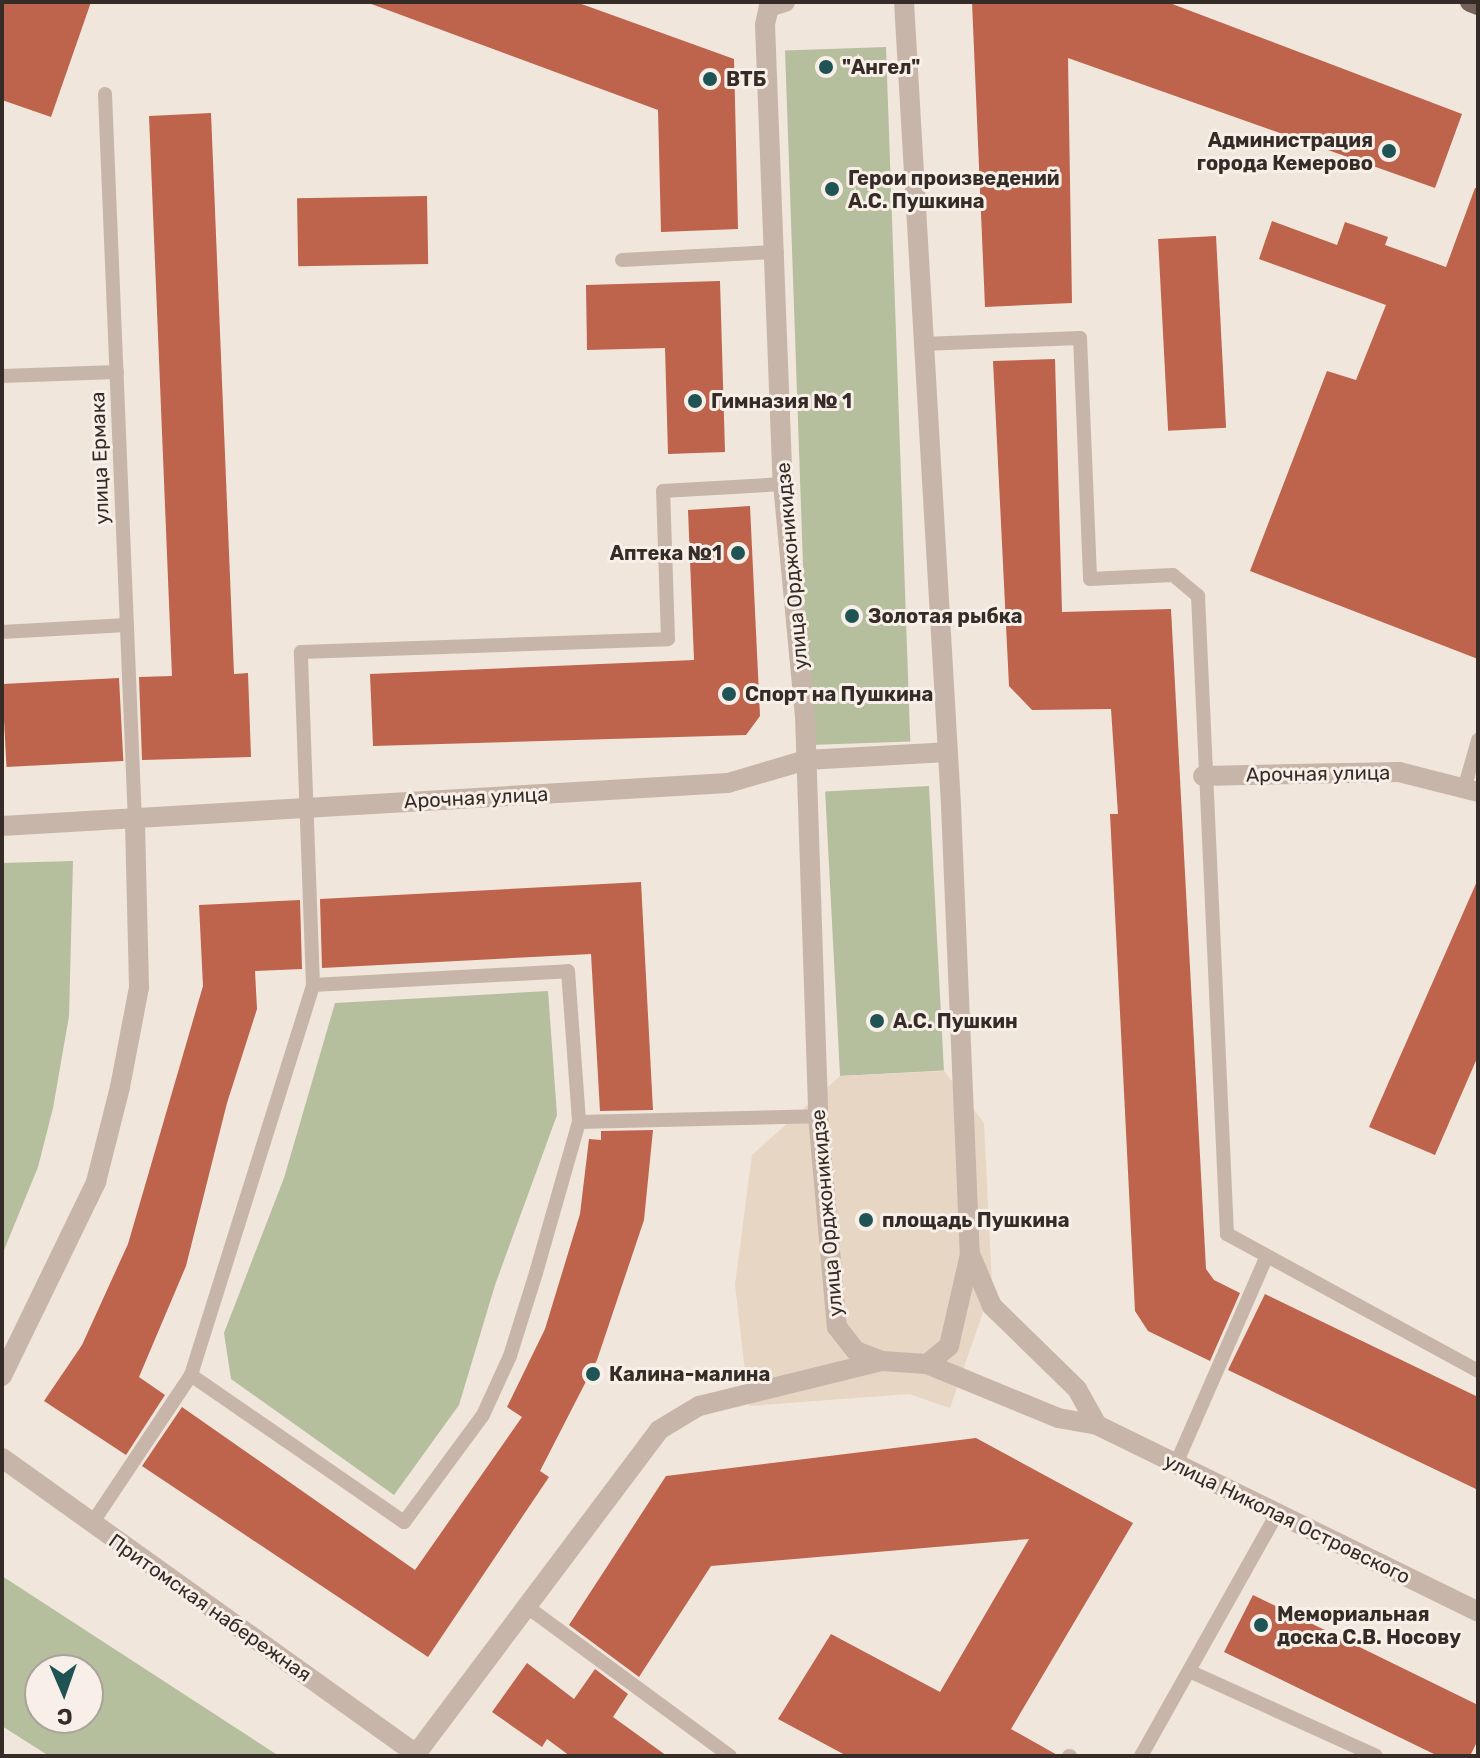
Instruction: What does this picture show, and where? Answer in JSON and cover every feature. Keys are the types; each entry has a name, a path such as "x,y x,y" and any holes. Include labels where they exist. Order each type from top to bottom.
{"main road":[{"path":"1470,2 1478,5"}],"street":[{"name":"улица Орджоникидзе","path":"785,2 769,7 765,25 777,252 783,484 806,760 818,1116 837,1327 856,1351 882,1361 927,1364 1058,1418 1097,1425"},
{"path":"898,5 923,344 947,752 970,1254 949,1346 927,1364"},
{"name":"Арочная улица","path":"2,826 135,821 728,783 806,760 947,752"},
{"name":"Арочная улица","path":"1203,776 1399,772 1471,789"},
{"path":"2,1376 96,1182 120,1087 139,987 135,821"},
{"path":"970,1254 992,1306 1077,1389 1097,1425"},
{"path":"418,1755 659,1430 699,1406 882,1361"},
{"name":"улица Николая Островского","path":"1097,1425 1478,1612"},
{"name":"Притомская набережная","path":"2,1458 91,1525 418,1755"}],"lane":[{"name":"улица Ермака","path":"105,94 135,821"},
{"path":"622,260 777,252"},
{"path":"923,344 1080,338 1090,579 1173,575 1198,596 1203,776 1227,1234 1478,1371"},
{"path":"2,376 117,372"},
{"path":"91,1525 191,1375 313,985 301,652 668,639 663,491 783,484"},
{"path":"2,632 127,625"},
{"path":"1471,789 1478,740"},
{"path":"191,1375 404,1522 483,1415 510,1356 579,1122 568,971 313,985"},
{"path":"579,1122 818,1116"},
{"path":"1176,1464 1267,1256"},
{"path":"1141,1756 1277,1514"},
{"path":"526,1606 730,1756"},
{"path":"1189,1671 1376,1756"}],"green space":[{"path":"886,47 910,742 809,745 785,51"},
{"path":"929,786 944,1071 840,1076 825,791"},
{"path":"73,861 69,1016 53,1108 38,1167 2,1255 2,863"},
{"path":"548,991 557,1115 495,1285 459,1405 394,1495 231,1379 224,1333 284,1178 335,1003"},
{"path":"2,1576 279,1756 49,1756 2,1726"}],"shaded area":[{"name":"площадь Пушкина","path":"944,1071 984,1123 992,1286 950,1408 909,1394 749,1406 735,1285 752,1155 840,1076"}],"building":[{"path":"2,2 91,2 51,117 2,100"},
{"path":"366,2 576,2 734,59 738,229 661,232 658,110"},
{"name":"Администрация города Кемерово","path":"972,2 1167,2 1462,114 1435,188 1068,58 1072,303 985,307"},
{"path":"211,113 234,674 248,673 251,757 142,760 139,677 172,676 149,116"},
{"path":"1475,188 1478,188 1478,659 1250,571 1327,371 1356,380 1386,305 1259,259 1272,221 1337,245 1345,222 1388,237 1385,245 1446,267"},
{"path":"427,196 428,264 298,266 297,198"},
{"path":"1216,236 1226,428 1168,431 1158,239"},
{"name":"Гимназия № 1","path":"720,281 725,452 668,454 665,348 587,350 586,285"},
{"path":"1055,359 1062,612 1171,609 1206,1269 1214,1280 1240,1293 1210,1361 1148,1331 1135,1311 1110,814 1118,814 1111,709 1032,710 1009,686 993,361"},
{"path":"750,506 760,716 746,735 373,746 370,674 694,660 688,510"},
{"path":"119,678 123,761 7,767 2,684"},
{"path":"1478,879 1478,1056 1435,1155 1369,1127"},
{"path":"641,882 653,1110 600,1111 591,954 322,968 320,899"},
{"path":"300,900 302,969 255,971 257,1009 227,1103 186,1266 139,1377 165,1395 126,1455 44,1401 82,1345 128,1244 203,986 199,905"},
{"path":"653,1130 644,1220 597,1360 540,1471 549,1477 428,1657 142,1466 182,1407 415,1570 522,1417 507,1407 545,1329 580,1214 589,1139 601,1140 601,1131"},
{"path":"1265,1294 1478,1397 1478,1490 1228,1370"},
{"path":"976,1438 1133,1523 1011,1729 1059,1756 847,1756 778,1719 831,1634 940,1692 1029,1539 711,1566 639,1677 569,1625 666,1476"},
{"path":"1253,1595 1478,1705 1478,1740 1470,1756 1438,1756 1224,1652"},
{"path":"527,1663 574,1699 595,1669 628,1694 613,1717 667,1756 570,1756 547,1739 542,1747 492,1712"}],"place":[{"name":"\"Ангел\"","path":"826,67"},
{"name":"ВТБ","path":"710,79"},
{"name":"Администрация города Кемерово","path":"1389,151"},
{"name":"Герои произведений А.С. Пушкина","path":"832,189"},
{"name":"Гимназия № 1","path":"695,401"},
{"name":"Аптека №1","path":"738,553"},
{"name":"Золотая рыбка","path":"852,616"},
{"name":"Спорт на Пушкина","path":"729,694"},
{"name":"А.С. Пушкин","path":"877,1021"},
{"name":"площадь Пушкина","path":"866,1220"},
{"name":"Калина-малина","path":"593,1374"},
{"name":"Мемориальная доска С.В. Носову","path":"1261,1625"}]}
